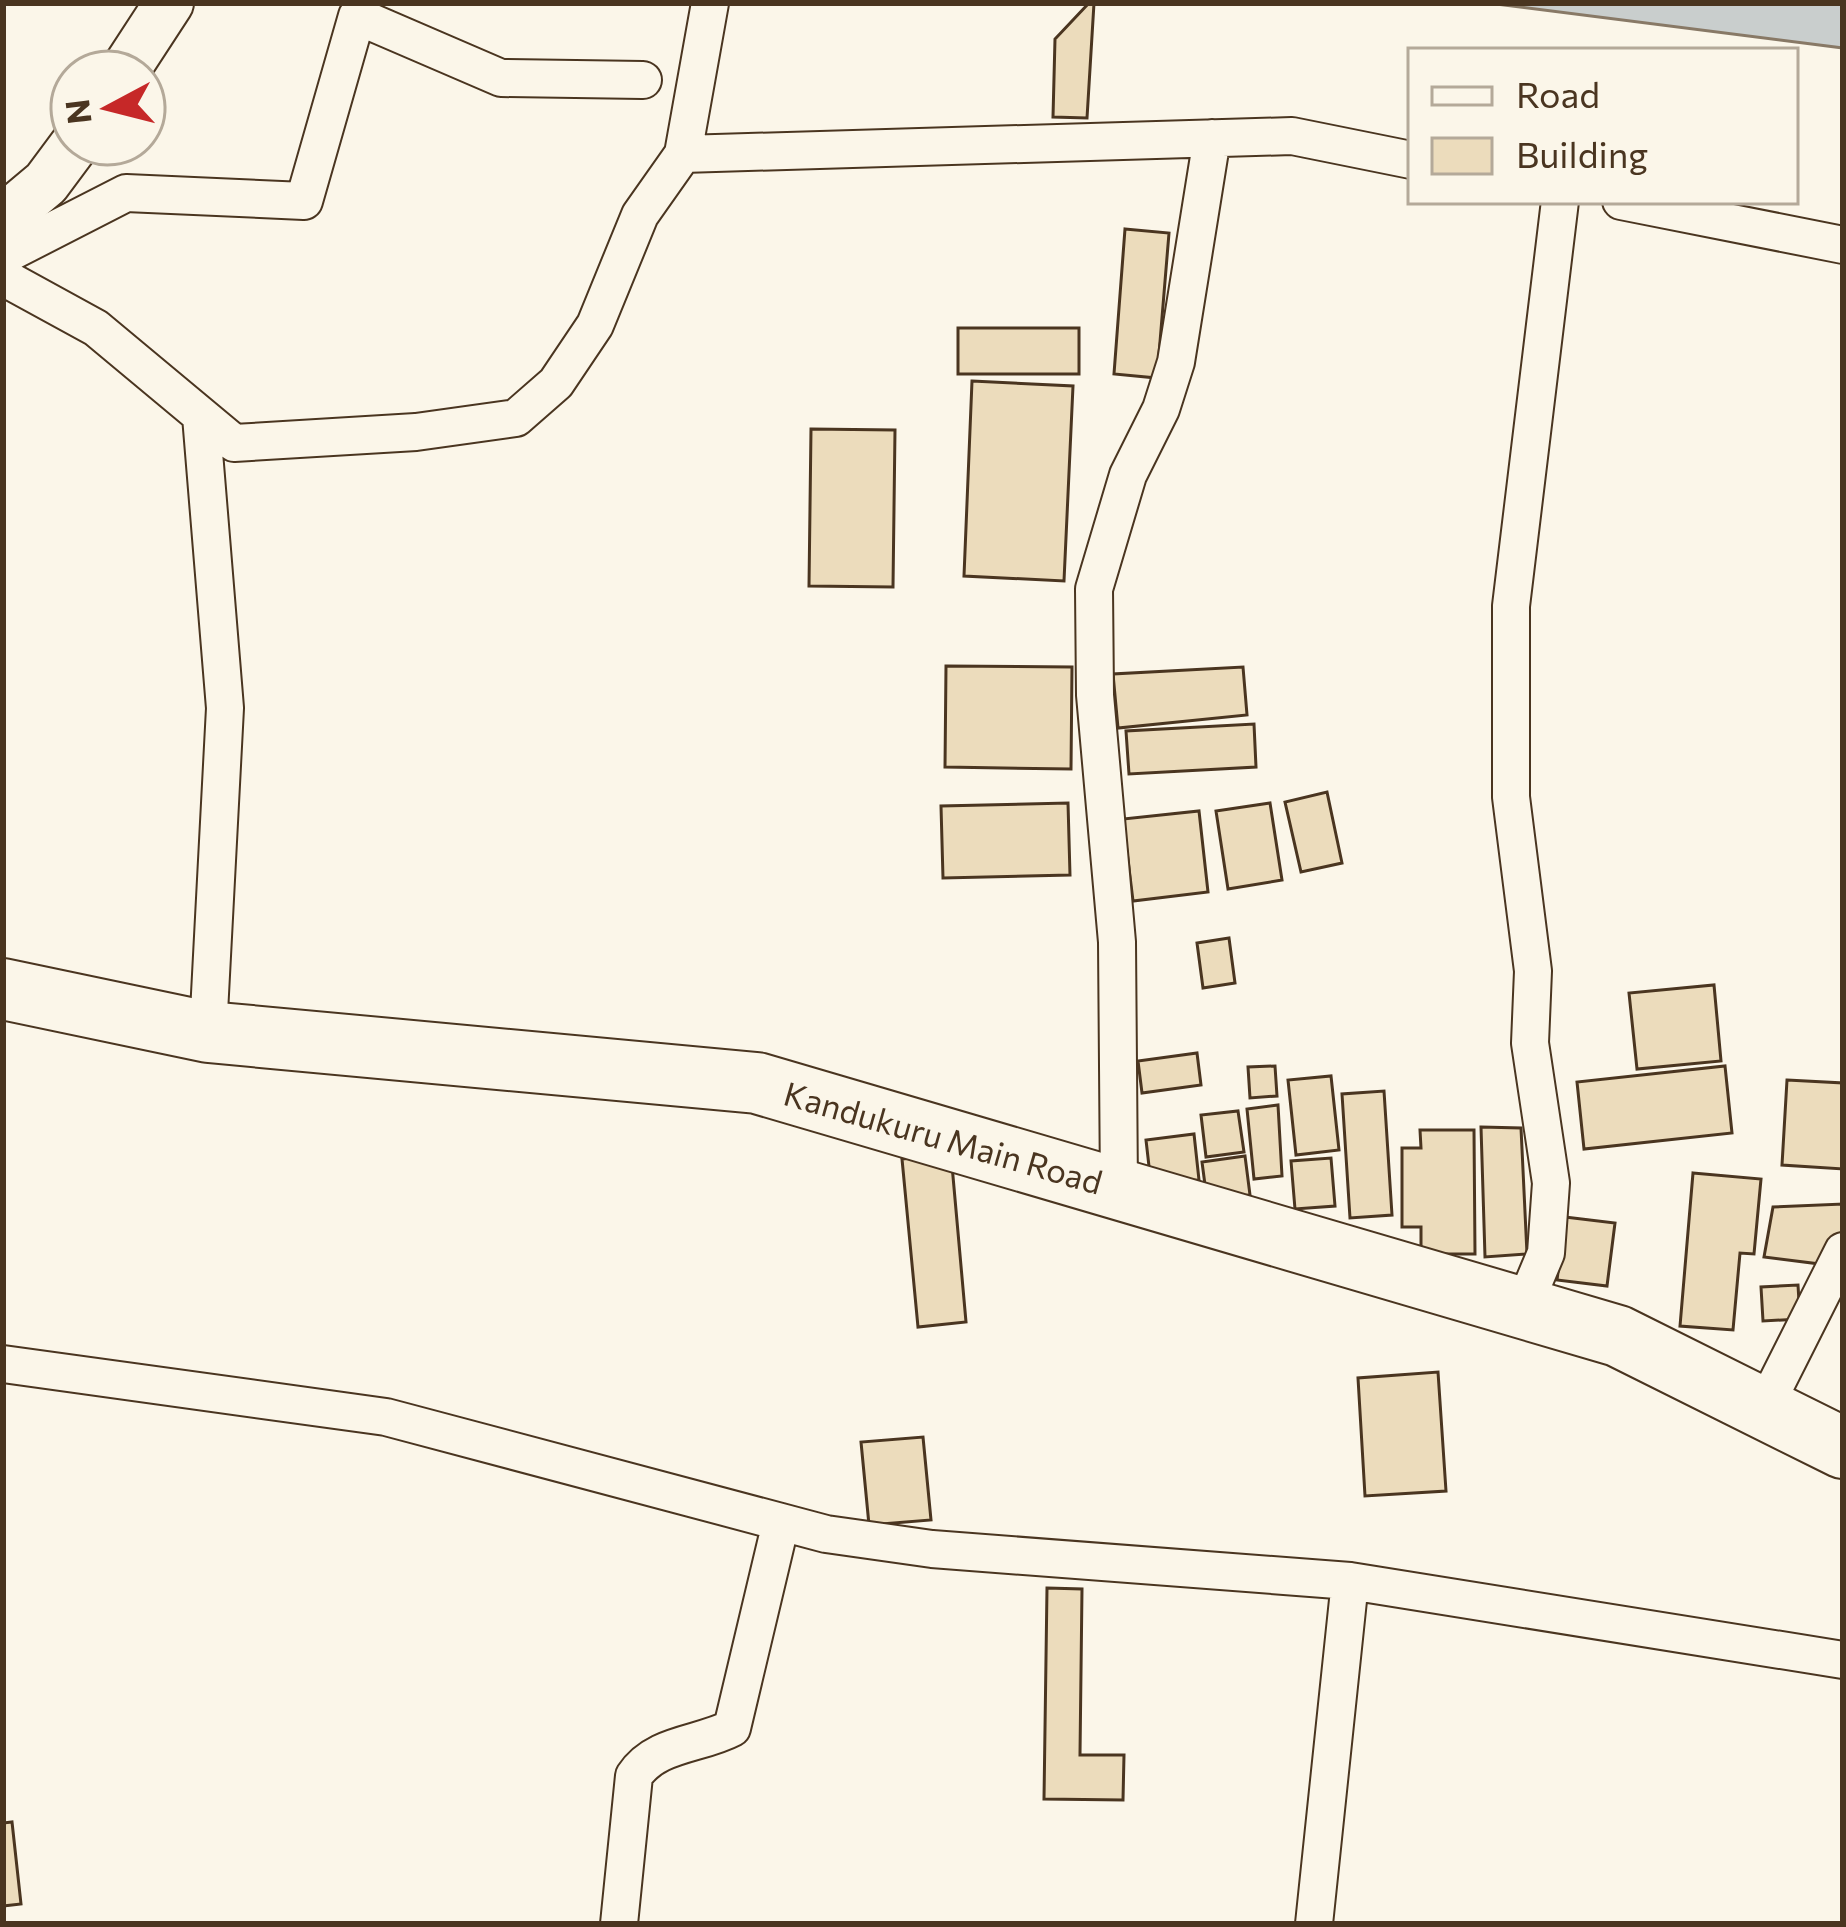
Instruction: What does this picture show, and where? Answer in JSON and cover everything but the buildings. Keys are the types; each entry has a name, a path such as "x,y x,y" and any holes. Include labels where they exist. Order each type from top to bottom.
{"main road":[{"name":"Kandukuru Main Road","path":"3,989 208,1032 757,1083 1618,1336 1813,1423"}],"street":[{"path":"140,48 169,3"},
{"path":"3,277 96,328 234,443 416,432 516,418 556,383 595,325 640,215 683,154 710,3"},
{"path":"3,256 126,193 304,201 357,16 501,78 643,80"},
{"path":"683,154 1292,136 1408,159"},
{"path":"1119,1190 1118,942 1095,695 1094,589 1128,475 1161,409 1176,362 1212,138"},
{"path":"3,219 57,168"},
{"path":"1523,1308 1546,1253 1551,1183 1530,1043 1532,971 1511,796 1511,606 1560,204"},
{"path":"1636,204 1843,245"},
{"path":"202,416 225,708 208,1032"},
{"path":"1813,1423 1843,1251"},
{"path":"3,1364 386,1417 781,1522 932,1549 1351,1581 1843,1660"},
{"path":"619,1924 634,1776 643,1762 672,1748 732,1729 781,1522"},
{"path":"1314,1924 1351,1581"}],"shaded area":[{"path":"1488,3 1843,3 1843,48"}]}
